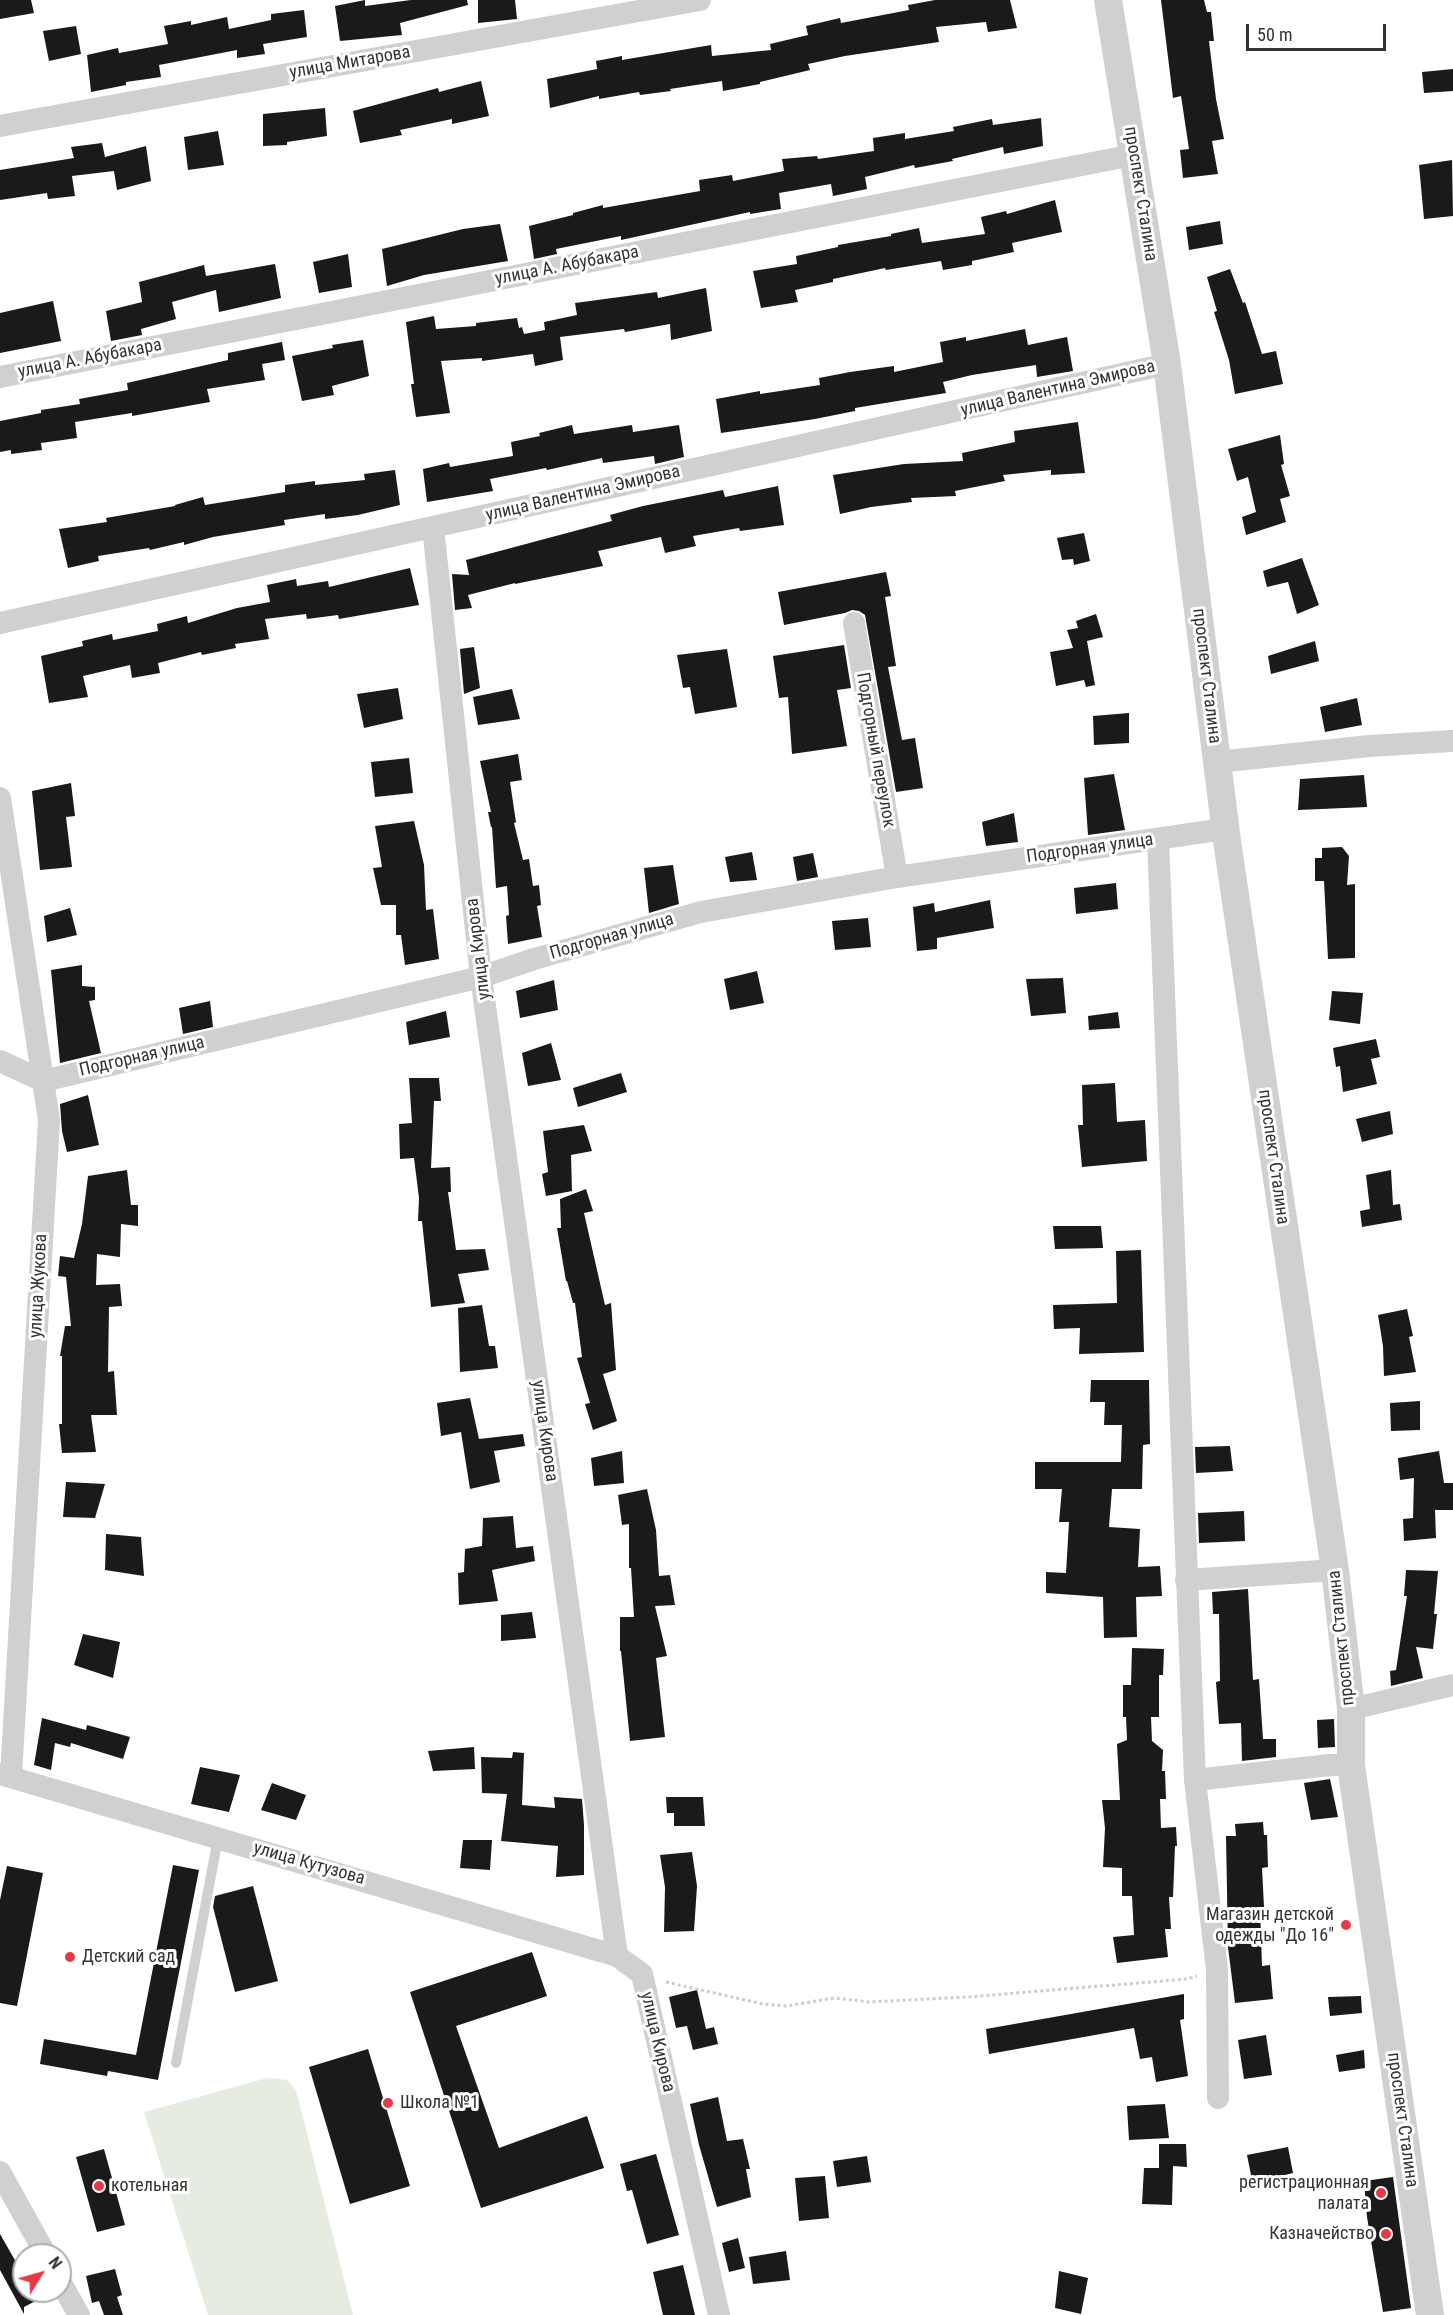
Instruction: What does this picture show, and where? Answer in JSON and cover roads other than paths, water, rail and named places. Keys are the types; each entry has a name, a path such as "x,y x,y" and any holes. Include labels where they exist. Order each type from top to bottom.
{"street":[{"name":"улица Митарова","path":"0,126 700,0"},
{"name":"проспект Сталина","path":"1108,0 1167,364 1227,841 1335,1570 1351,1709 1352,1765 1430,2315"},
{"name":"улица А. Абубакара","path":"0,377 1133,154"},
{"name":"улица Валентина Эмирова","path":"0,623 1167,364"},
{"name":"улица Кирова","path":"433,527 481,977 617,1956 642,1974 719,2315"},
{"name":"Подгорный переулок","path":"854,623 897,877"},
{"path":"1217,762 1370,746 1453,741"},
{"name":"улица Жукова","path":"0,798 49,1120 5,1775"},
{"name":"Подгорная улица","path":"43,1080 481,977 534,959 701,912 897,877 1224,829 1227,841"},
{"path":"1158,839 1195,1780 1217,1970 1218,2098"},
{"path":"0,1061 43,1080"},
{"path":"1186,1580 1335,1570"},
{"path":"1351,1709 1453,1685"},
{"path":"1195,1780 1330,1765 1352,1765"},
{"name":"улица Кутузова","path":"5,1775 617,1956"},
{"path":"0,2172 39,2243"}],"lane":[{"path":"176,2063 218,1838"}],"place":[{"name":"Магазин детской одежды \"До 16\"","path":"1346,1925"},
{"name":"Детский сад","path":"70,1957"},
{"name":"Школа №1","path":"388,2103"},
{"name":"котельная","path":"99,2186"},
{"name":"регистрационная палата","path":"1381,2193"},
{"name":"Казначейство","path":"1386,2234"}]}
